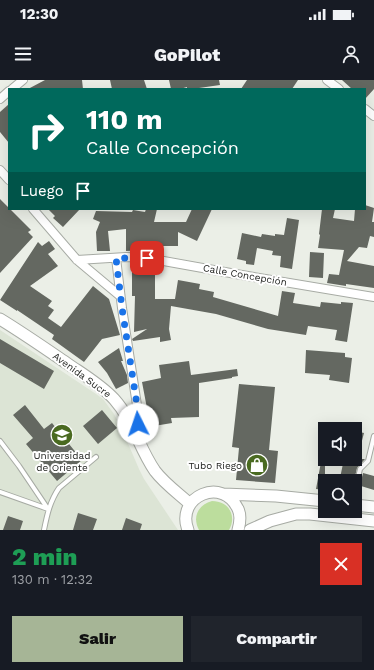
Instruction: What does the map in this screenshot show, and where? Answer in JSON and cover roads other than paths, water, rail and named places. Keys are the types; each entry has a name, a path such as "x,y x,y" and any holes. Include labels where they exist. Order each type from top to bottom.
{"street":[{"path":"13,88 23,80"},
{"path":"327,80 338,88"},
{"path":"0,99 8,92"},
{"path":"366,110 374,116"},
{"path":"0,170 8,179"},
{"path":"35,210 77,260 120,296"},
{"path":"116,258 120,296 139,418 135,432"},
{"name":"Calle Concepción","path":"77,260 147,258 374,297"},
{"name":"Avenida Sucre","path":"0,319 94,382 115,400 135,432 156,472 190,504"},
{"path":"188,530 185,519 190,504 197,497 210,492 223,494 268,495 318,500"},
{"path":"223,494 233,501 237,507 240,519 238,530"},
{"path":"362,506 374,507"},
{"path":"250,530 270,521 296,514 310,514 374,521"}],"lane":[{"path":"359,474 360,469 368,461 374,436"},
{"path":"0,441 48,509"},
{"path":"44,530 48,509 59,488 96,457"},
{"path":"0,492 48,509"}],"place":[{"name":"Universidad de Oriente","path":"62,435"},
{"name":"Tubo Riego","path":"257,465"}]}
